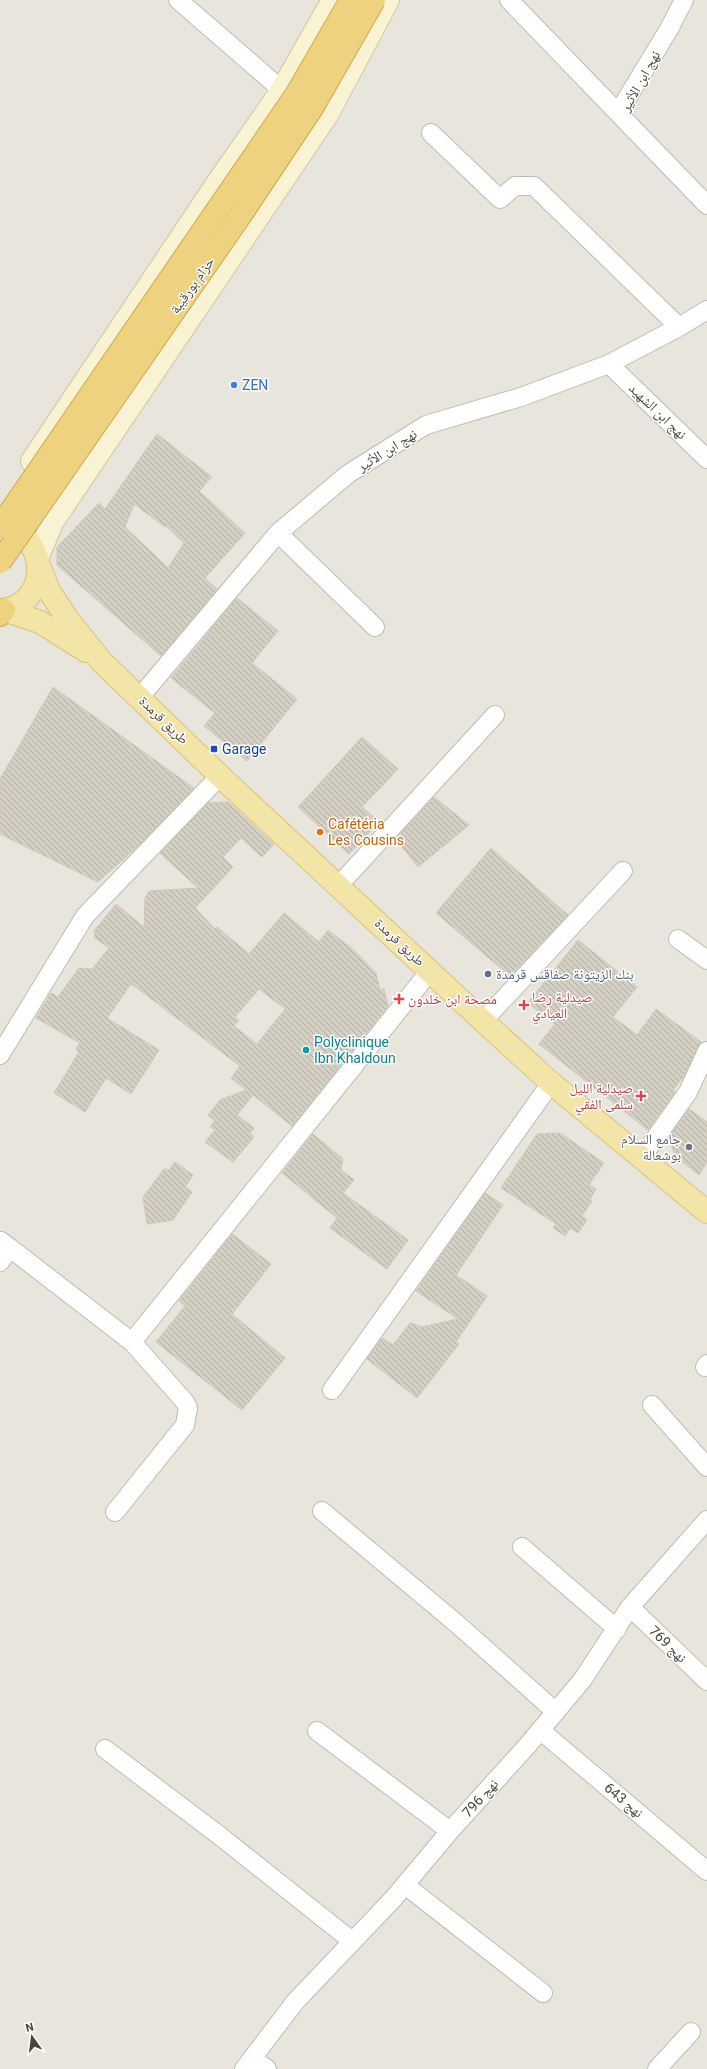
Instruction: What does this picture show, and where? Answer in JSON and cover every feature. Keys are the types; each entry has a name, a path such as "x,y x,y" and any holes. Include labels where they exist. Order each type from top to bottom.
{"highway":[{"name":"حزام بورقيبة","path":"0,526 296,95 351,0"},
{"name":"حزام بورقيبة","path":"0,562 238,219 312,108 374,0"}],"main road":[{"path":"0,509 216,185 282,90 333,0"},
{"name":"حزام بورقيبة","path":"38,560 53,522 327,115 388,0"},
{"path":"216,185 257,220"},
{"name":"طريق قرمدة","path":"0,526 14,528 24,535 32,544 49,591 102,662 140,697 220,776 339,885 483,1021 642,1158 706,1208"},
{"path":"2,612 21,602 34,589 38,577 38,560"},
{"name":"طريق قرمدة","path":"2,612 40,622 102,662"}],"street":[{"path":"178,0 282,90"},
{"path":"509,0 618,113"},
{"name":"نهج ابن الأثير","path":"684,0 669,30 618,113 707,205"},
{"path":"431,133 500,199 515,186 534,186 679,327"},
{"name":"نهج ابن الأثير","path":"140,697 278,533 348,474 426,425 521,397 609,364 679,327 707,310"},
{"name":"نهج ابن الشهيد","path":"609,364 707,459"},
{"path":"278,533 375,627"},
{"path":"339,885 495,715"},
{"path":"0,1055 85,916 220,776"},
{"path":"483,1021 623,871"},
{"path":"678,940 707,960"},
{"path":"132,1342 430,971"},
{"path":"642,1158 688,1092 707,1051"},
{"path":"332,1390 552,1082"},
{"path":"3,1250 132,1342 179,1393 188,1408 185,1425 115,1512"},
{"path":"652,1404 707,1466"},
{"path":"322,1511 456,1623 556,1712"},
{"name":"نهج 796","path":"255,2066 295,2002 405,1885 450,1831 556,1712 583,1679 630,1608 707,1520"},
{"path":"522,1547 618,1628"},
{"name":"نهج 769","path":"630,1608 707,1681"},
{"name":"نهج 643","path":"540,1730 707,1870"},
{"path":"317,1731 450,1831"},
{"path":"105,1749 220,1836 352,1941"},
{"path":"405,1885 543,1993"},
{"path":"657,2069 691,2032"}],"shaded area":[{"path":"0,0 707,0 707,2069 0,2069"}],"building":[{"path":"157,434 212,477 199,491 245,533 205,578 217,589 161,656 57,565 57,547 99,503 105,509","holes":["134,504 165,527 166,526 184,543 168,568 125,527"]},
{"path":"237,598 278,631 252,663 297,699 247,761 204,726 215,713 171,678"},
{"path":"53,687 194,788 139,845 98,882 0,834 0,779"},
{"path":"362,737 398,769 362,807 379,822 349,854 298,807"},
{"path":"434,797 469,825 418,867 396,839"},
{"path":"228,802 274,844 262,857 241,838 223,857 233,867 195,908 215,929 217,927 249,954 284,913 319,942 328,930 355,951 376,973 380,990 384,989 388,1006 292,1126 253,1095 237,1115 254,1128 250,1133 254,1137 233,1162 205,1142 215,1130 210,1127 215,1121 208,1115 220,1100 246,1090 231,1078 240,1066 137,988 131,984 107,1018 159,1050 131,1094 106,1078 85,1112 54,1093 79,1052 76,1049 80,1043 36,1018 51,993 58,997 79,968 92,969 109,948 95,938 94,931 116,904 144,927 145,898 149,891 198,888 160,853 208,803","holes":["259,989 285,1009 257,1044 234,1026 239,1020 235,1017"]},
{"path":"491,848 568,915 510,976 436,913"},
{"path":"578,940 637,987 613,1017 637,1035 656,1009 701,1042 683,1077 673,1090 675,1092 648,1130 539,1044 555,1024 528,1003"},
{"name":"جامع السلام بوشعالة","path":"689,1109 707,1122 707,1162 699,1175 676,1157 668,1138"},
{"path":"560,1133 604,1163 589,1185 596,1189 590,1199 592,1201 582,1216 587,1220 578,1233 570,1228 565,1236 553,1228 556,1224 501,1188 537,1134"},
{"path":"313,1134 343,1159 341,1170 354,1180 343,1193 408,1240 387,1269 330,1228 337,1218 282,1173"},
{"path":"175,1162 193,1175 185,1187 192,1192 173,1220 147,1224 143,1197 164,1169 169,1170"},
{"path":"485,1193 503,1205 456,1275 487,1296 456,1342 459,1344 417,1398 367,1359 382,1338 393,1345 410,1323 422,1327 458,1319 416,1291"},
{"path":"232,1234 271,1264 232,1314 285,1358 242,1410 156,1342 185,1306 179,1301"}],"place":[{"name":"ZEN","path":"234,385"},
{"name":"Garage","path":"214,749"},
{"name":"Cafétéria Les Cousins","path":"320,832"},
{"name":"بنك الزيتونة صفاقس قرمدة","path":"488,974"},
{"name":"مصحة ابن خلدون","path":"399,999"},
{"name":"صيدلية رضا العيادي","path":"524,1005"},
{"name":"Polyclinique Ibn Khaldoun","path":"306,1050"},
{"name":"صيدلية الليل سلمى الفقي","path":"641,1096"},
{"name":"جامع السلام بوشعالة","path":"689,1147"}]}
